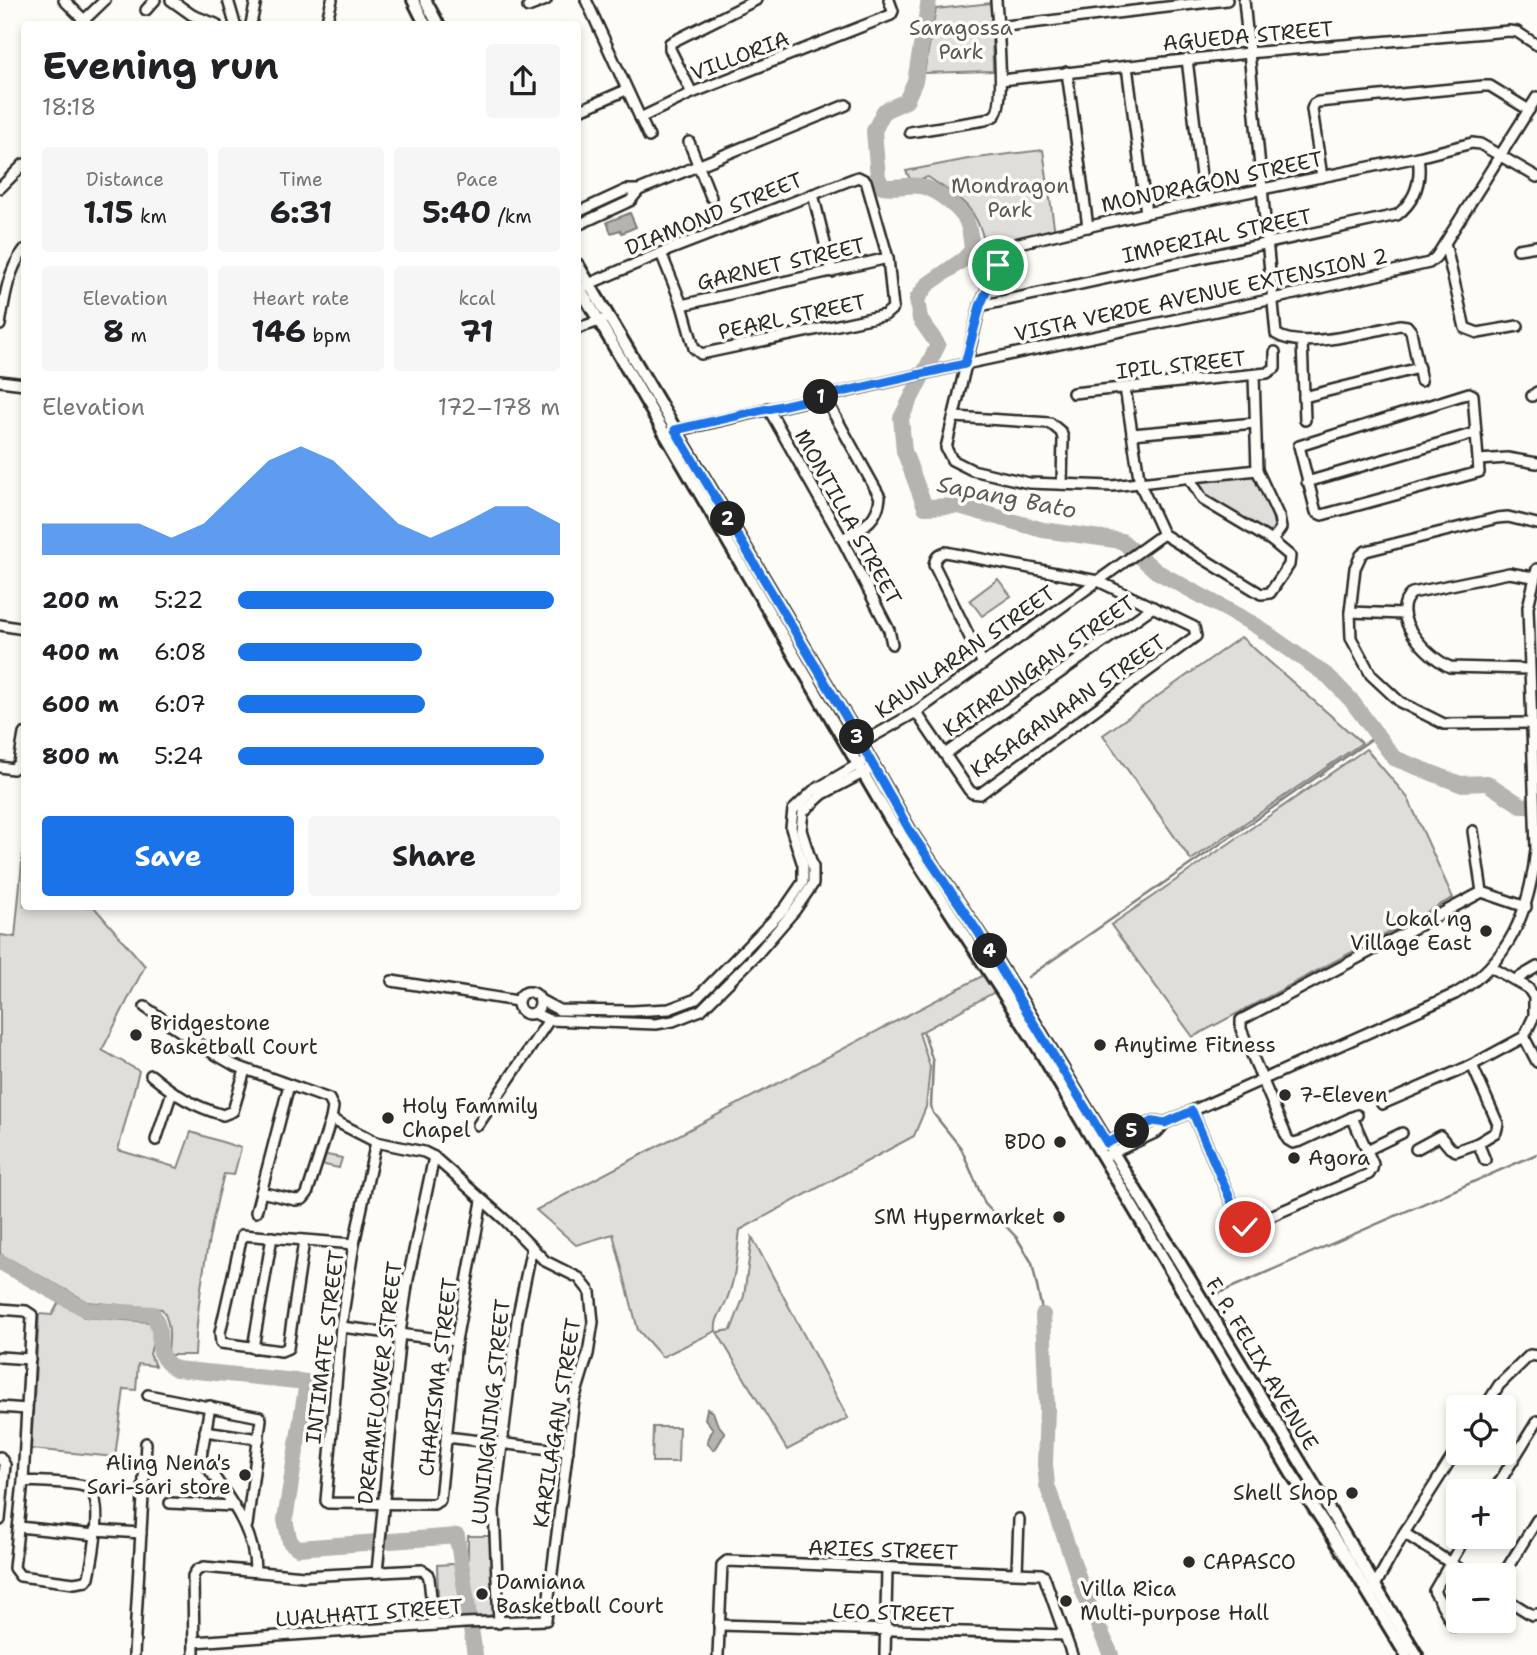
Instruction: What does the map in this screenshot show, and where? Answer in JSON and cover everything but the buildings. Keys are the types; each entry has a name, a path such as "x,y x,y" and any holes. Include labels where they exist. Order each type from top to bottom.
{"main road":[{"path":"413,0 424,21"},
{"path":"425,0 436,21"},
{"name":"F. P. FELIX AVENUE","path":"582,286 636,372 866,765 978,932 1105,1150 1372,1591 1406,1655"},
{"name":"F. P. FELIX AVENUE","path":"1372,1591 1417,1655"}],"street":[{"path":"64,0 81,21"},
{"path":"83,21 105,0"},
{"path":"146,9 155,0"},
{"path":"171,0 192,15 208,21"},
{"path":"228,0 234,21"},
{"path":"252,21 256,0"},
{"path":"327,21 332,0"},
{"path":"528,7 547,0"},
{"path":"586,0 649,137"},
{"path":"692,93 670,43 756,0"},
{"name":"VILLORIA","path":"640,118 692,93 892,14 888,0"},
{"path":"910,132 985,120 995,115 999,107 1000,80 996,0"},
{"path":"997,27 1227,0"},
{"path":"1244,0 1276,334 1302,341 1338,339 1404,325 1411,331 1421,381"},
{"name":"AGUEDA STREET","path":"1000,80 1248,53 1509,31 1517,32 1537,44"},
{"path":"1187,59 1205,201"},
{"path":"1127,66 1146,213"},
{"path":"1067,72 1088,227"},
{"path":"1322,177 1312,109 1314,104 1490,86 1529,110"},
{"path":"581,110 626,90"},
{"name":"VISTA VERDE AVENUE EXTENSION 2","path":"670,433 768,408 1422,265 1436,257 1537,97"},
{"path":"581,211 626,190 639,190 846,105"},
{"path":"689,142 711,197"},
{"name":"MONDRAGON STREET","path":"1257,470 1112,486 1029,483 972,470 952,460 946,448 980,306 1007,248 1146,213 1418,157 1472,143 1480,144 1537,177"},
{"name":"IMPERIAL STREET","path":"980,306 1397,215 1406,208 1415,192 1420,173 1418,157"},
{"path":"0,188 21,167"},
{"name":"DIAMOND STREET","path":"582,286 854,178 866,181 888,258"},
{"path":"581,224 630,201 639,190"},
{"path":"813,194 832,272"},
{"path":"1445,243 1465,328 1478,333 1518,326"},
{"path":"1518,249 1537,246"},
{"path":"661,253 682,305"},
{"path":"1,318 14,266 21,255"},
{"name":"GARNET STREET","path":"682,305 888,258"},
{"name":"PEARL STREET","path":"682,305 694,348 704,354 885,315 891,311 893,305 888,258"},
{"path":"581,327 604,319"},
{"path":"1302,341 1305,420"},
{"name":"IPIL STREET","path":"1073,393 1254,375 1273,371 1275,352"},
{"path":"1304,397 1419,368"},
{"path":"1254,375 1257,470 1279,517 1281,528 1272,541"},
{"path":"0,381 21,384"},
{"path":"1125,388 1140,484 1163,534 1261,594 1270,593 1291,560 1272,541 1203,500 1190,479"},
{"path":"1469,393 1473,395 1479,460 1478,472 1322,515 1316,512 1299,446 1469,393"},
{"path":"824,396 880,497 877,512 869,523 842,539"},
{"name":"MONTILLA STREET","path":"768,408 842,539 889,630 892,644"},
{"path":"954,417 1050,423 1061,432 1063,438 1062,484"},
{"path":"1132,434 1255,423"},
{"path":"1307,482 1475,433"},
{"path":"1479,460 1507,458 1537,463"},
{"path":"1531,723 1444,724 1399,702 1371,675 1352,638 1350,612 1355,568 1366,551 1497,518 1508,517 1537,524"},
{"name":"KAUNLARAN STREET","path":"856,746 916,712 1163,534"},
{"path":"983,664 934,565 934,560 945,552 1098,580 1153,607"},
{"path":"1105,1150 1127,1140 1157,1132 1165,1123 1455,994 1476,982 1491,967 1509,941 1526,907 1537,849 1528,607 1536,573 1509,573 1412,593 1405,603 1403,614 1411,631 1441,663 1450,667 1529,669"},
{"name":"KASAGANAAN STREET","path":"916,712 969,790 980,794 1196,636 1194,627 1153,607"},
{"name":"KATARUNGAN STREET","path":"945,754 1153,607"},
{"path":"1350,612 1403,614"},
{"path":"0,625 21,628"},
{"path":"0,767 13,769 19,763 21,751"},
{"path":"540,1000 559,1010 668,1009 696,999 785,908 803,881 803,865 791,828 793,810 813,792 866,765"},
{"path":"534,1013 539,1007 537,994 530,991 520,995 517,1001 521,1011 549,1020 656,1024 673,1021 701,1010 758,954 813,884 814,867 801,830 803,812 823,794 866,765"},
{"path":"1473,831 1482,892"},
{"path":"1192,1111 1241,1224 1245,1227 1369,1174 1373,1164 1354,1116 1293,1143 1289,1140 1261,1079 1240,1023 1243,1018 1482,892 1526,907"},
{"path":"750,944 758,954"},
{"path":"1382,1104 1472,1065 1524,1037 1536,1008 1534,997 1528,988 1491,967"},
{"path":"1515,980 1537,967"},
{"path":"392,981 517,1001"},
{"path":"145,1007 206,1049 245,1070 329,1099 332,1107 331,1119 307,1194 303,1199 295,1200 261,1192"},
{"path":"668,1009 673,1021"},
{"path":"478,1125 549,1020"},
{"path":"1524,1037 1537,1062"},
{"path":"1416,1149 1440,1136 1450,1149 1456,1151 1478,1143 1496,1132 1498,1124 1472,1065"},
{"path":"151,1075 196,1107 228,1115 233,1111 245,1070"},
{"path":"256,1212 289,1085"},
{"path":"156,1140 173,1093"},
{"path":"331,1119 376,1142 424,1152 434,1157 532,1247"},
{"path":"1367,1150 1402,1133"},
{"name":"INTIMATE STREET","path":"376,1142 354,1244 341,1326 326,1501 332,1504 383,1503"},
{"path":"1478,1143 1485,1160"},
{"name":"DREAMFLOWER STREET","path":"377,1572 400,1333 408,1279 434,1157"},
{"name":"CHARISMA STREET","path":"383,1503 434,1504 440,1500 456,1341 482,1202"},
{"path":"304,1241 290,1344 281,1351 221,1343 220,1333 242,1235 354,1244"},
{"path":"253,1348 272,1237"},
{"name":"KARILAGAN STREET","path":"532,1247 545,1261 579,1278 590,1292 593,1322 589,1354 574,1400 546,1620"},
{"name":"LUNINGNING STREET","path":"499,1622 494,1511 517,1320 532,1247"},
{"path":"0,1309 26,1311 32,1315 23,1481 13,1563 20,1576 74,1583 86,1581 89,1577 97,1502 88,1488 23,1481"},
{"path":"341,1326 456,1341"},
{"path":"1493,1395 1499,1385 1530,1355 1537,1356"},
{"path":"0,1357 30,1359"},
{"path":"148,1395 257,1415 261,1419 247,1525"},
{"path":"209,1406 201,1457 247,1525 255,1553 255,1571"},
{"path":"0,1407 27,1409"},
{"path":"1501,1479 1537,1421"},
{"path":"205,1431 259,1439"},
{"path":"446,1437 568,1451"},
{"path":"134,1655 146,1443"},
{"path":"0,1457 5,1465 0,1520"},
{"path":"1372,1591 1404,1533 1447,1465"},
{"path":"170,1503 233,1506"},
{"path":"1017,1572 1019,1519"},
{"path":"1510,1563 1537,1520"},
{"path":"19,1527 141,1533"},
{"path":"1404,1533 1450,1563 1458,1549"},
{"name":"ARIES STREET","path":"719,1625 722,1566 727,1561 1037,1573 1044,1576 1065,1635"},
{"path":"194,1655 193,1576 197,1570 204,1567 304,1576 422,1570 427,1573 434,1625"},
{"path":"885,1655 887,1569"},
{"path":"1446,1570 1434,1592 1446,1612"},
{"path":"1516,1605 1532,1615 1537,1614"},
{"name":"LUALHATI STREET","path":"194,1642 546,1620"},
{"path":"718,1655 719,1625"},
{"name":"LEO STREET","path":"719,1625 1065,1635"},
{"path":"1065,1635 1072,1655"}],"green space":[{"name":"Saragossa Park","path":"991,3 993,71 924,73 936,9"},
{"name":"Mondragon Park","path":"1043,150 1055,233 1003,249 984,240 975,218 964,202 928,177 911,181 906,171 968,159"},
{"path":"1255,472 1275,530 1266,533 1208,500 1195,481"},
{"path":"998,579 1011,596 982,616 970,600"},
{"path":"1241,637 1362,743 1191,860 1103,735"},
{"path":"1366,749 1408,798 1453,898 1193,1037 1111,925"},
{"path":"21,872 21,910 97,910 145,966 102,1050 139,1071 118,1150 178,1168 191,1132 241,1148 234,1175 224,1174 213,1217 201,1287 195,1355 167,1355 169,1331 162,1309 88,1302 0,1254 0,935 15,937"},
{"path":"984,975 995,992 919,1033 930,1067 926,1107 914,1136 740,1230 732,1282 716,1331 662,1357 638,1330 613,1234 576,1245 536,1210"},
{"path":"322,1154 342,1158 339,1168 320,1164"},
{"path":"752,1237 848,1418 787,1450 717,1332 731,1330 744,1296"},
{"path":"60,1300 84,1317 150,1322 155,1334 150,1354 155,1366 138,1364 136,1390 124,1389 115,1457 31,1449 39,1314 52,1315"},
{"path":"653,1427 679,1427 678,1462 652,1462"},
{"path":"468,1536 491,1536 496,1615 439,1620 437,1565 468,1563"}],"shaded area":[{"path":"630,213 636,227 622,233 620,230 611,233 607,222"},
{"path":"707,1409 713,1412 725,1433 713,1450 707,1442 713,1429 705,1419"}],"waterway":[{"name":"Sapang Bato","path":"929,0 915,81 906,101 884,111 874,131 878,177 882,186 920,186 945,198 965,218 971,238 972,250 964,259 927,285 917,299 920,319 938,345 901,418 904,451 925,507 959,506 1043,530 1122,541 1156,571 1255,625 1329,677 1351,700 1394,758 1460,784 1487,783 1522,806 1537,805"},
{"path":"1028,977 1376,736"},
{"path":"924,1033 933,1062 933,1113 961,1148 985,1204 1017,1238 1032,1263 1043,1315"},
{"path":"1210,1297 1537,1154"},
{"path":"0,1262 87,1310 153,1314 159,1330 160,1351 176,1369 307,1382 285,1520 290,1542 298,1548 457,1536 475,1655"},
{"path":"1043,1315 1047,1485 1083,1591 1111,1655"}],"place":[{"name":"Lokal ng Village East","path":"1486,931"},
{"name":"Bridgestone Basketball Court","path":"136,1035"},
{"name":"Anytime Fitness","path":"1100,1045"},
{"name":"7-Eleven","path":"1285,1095"},
{"name":"Holy Fammily Chapel","path":"388,1118"},
{"name":"BDO","path":"1060,1142"},
{"name":"Agora","path":"1294,1158"},
{"name":"SM Hypermarket","path":"1059,1217"},
{"name":"Aling Nena's Sari-sari store","path":"245,1475"},
{"name":"Shell Shop","path":"1352,1493"},
{"name":"CAPASCO","path":"1189,1562"},
{"name":"Damiana Basketball Court","path":"482,1594"},
{"name":"Villa Rica Multi-purpose Hall","path":"1066,1601"}],"route":[{"path":"998,265 980,306 965,364 675,430 847,719 919,846 954,894 1107,1143 1154,1121 1165,1123 1192,1111 1241,1224 1245,1227"}]}
